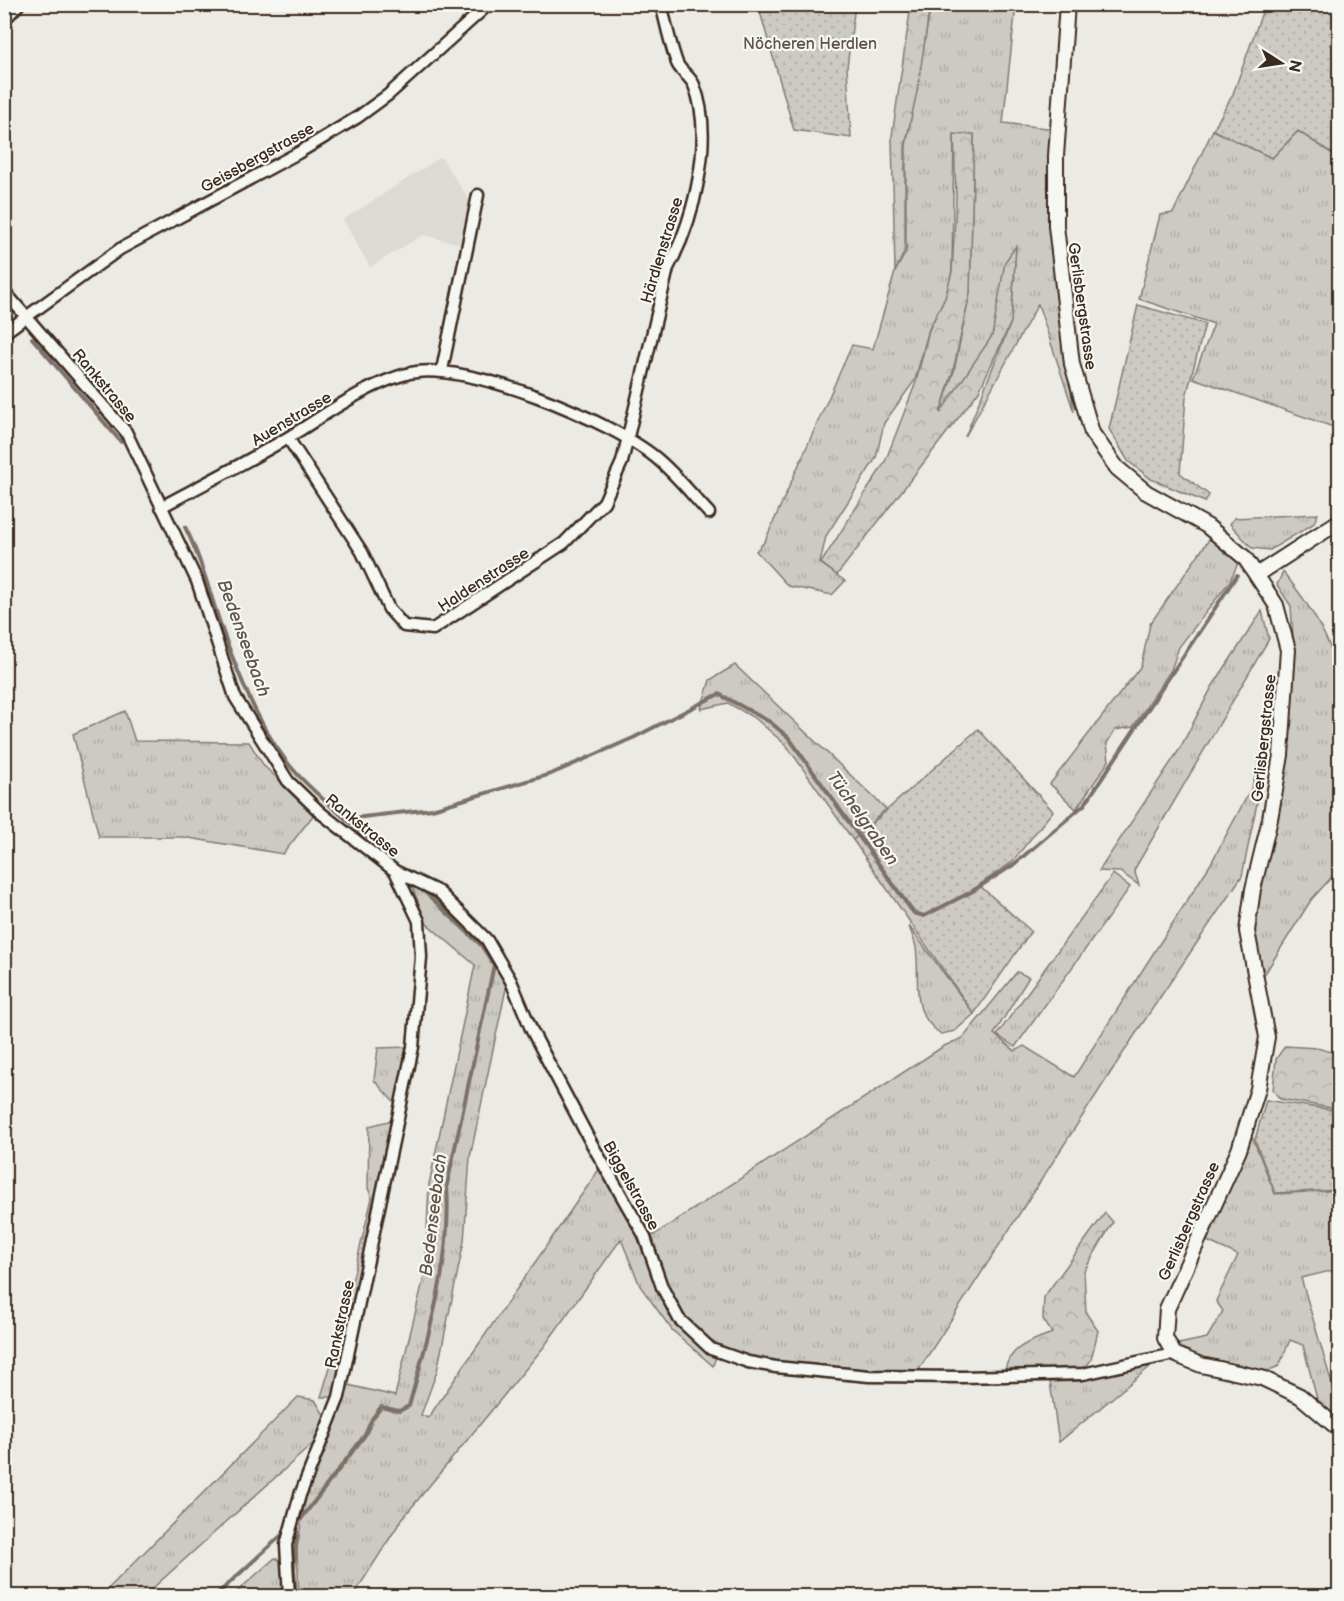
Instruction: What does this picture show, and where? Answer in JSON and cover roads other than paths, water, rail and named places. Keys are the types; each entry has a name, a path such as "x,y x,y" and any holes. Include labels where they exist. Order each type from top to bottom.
{"street":[{"path":"4,20 19,4"},
{"name":"Geissbergstrasse","path":"4,333 120,249 298,153 358,117 388,95 489,4"},
{"name":"Härdlenstrasse","path":"628,439 668,268 683,240 701,161 701,118 693,83 678,65 661,4"},
{"name":"Gerlisbergstrasse","path":"1067,4 1056,156 1056,226 1072,364 1092,433 1117,468 1146,492 1207,526 1245,558 1258,574 1276,605 1288,650 1281,755 1270,819 1253,890 1247,931 1267,1037 1258,1089 1239,1150 1167,1309 1165,1338 1174,1354"},
{"path":"442,370 478,195"},
{"name":"Rankstrasse","path":"4,291 126,432 197,581 236,697 288,782 321,813 395,871 419,921 421,957 413,1047 339,1397 300,1496 286,1545 290,1596"},
{"name":"Auenstrasse","path":"161,507 288,438 354,397 412,373 442,370 487,380 611,428 656,457 709,513"},
{"name":"Haldenstrasse","path":"288,438 362,552 389,609 404,626 433,629 564,543 604,502 622,462 628,439"},
{"path":"1258,574 1340,521"},
{"name":"Biggelstrasse","path":"395,871 439,892 487,940 511,981 532,1031 589,1139 644,1235 662,1287 679,1318 711,1349 748,1362 777,1367 869,1376 962,1377 1083,1374 1174,1354"},
{"path":"1174,1354 1201,1365 1262,1378 1300,1396 1340,1430"}],"waterway":[{"name":"Bedenseebach","path":"32,338 121,442"},
{"name":"Bedenseebach","path":"185,527 241,678 275,746 298,775 320,796 388,853"},
{"name":"Tüchelgraben","path":"345,819 432,809 551,774 633,738 719,694 770,722 789,738 910,908 914,913 924,916 971,892 1013,865 1085,804 1237,575"},
{"name":"Bedenseebach","path":"301,1519 365,1435 372,1419 381,1407 399,1411 409,1406 437,1297 446,1241 447,1185 494,965 481,945 423,890"},
{"path":"296,1596 294,1569 297,1532"},
{"name":"Bedenseebach","path":"215,1596 284,1533"}],"park label":[{"name":"Nöcheren Herdlen","path":"810,43"}]}
